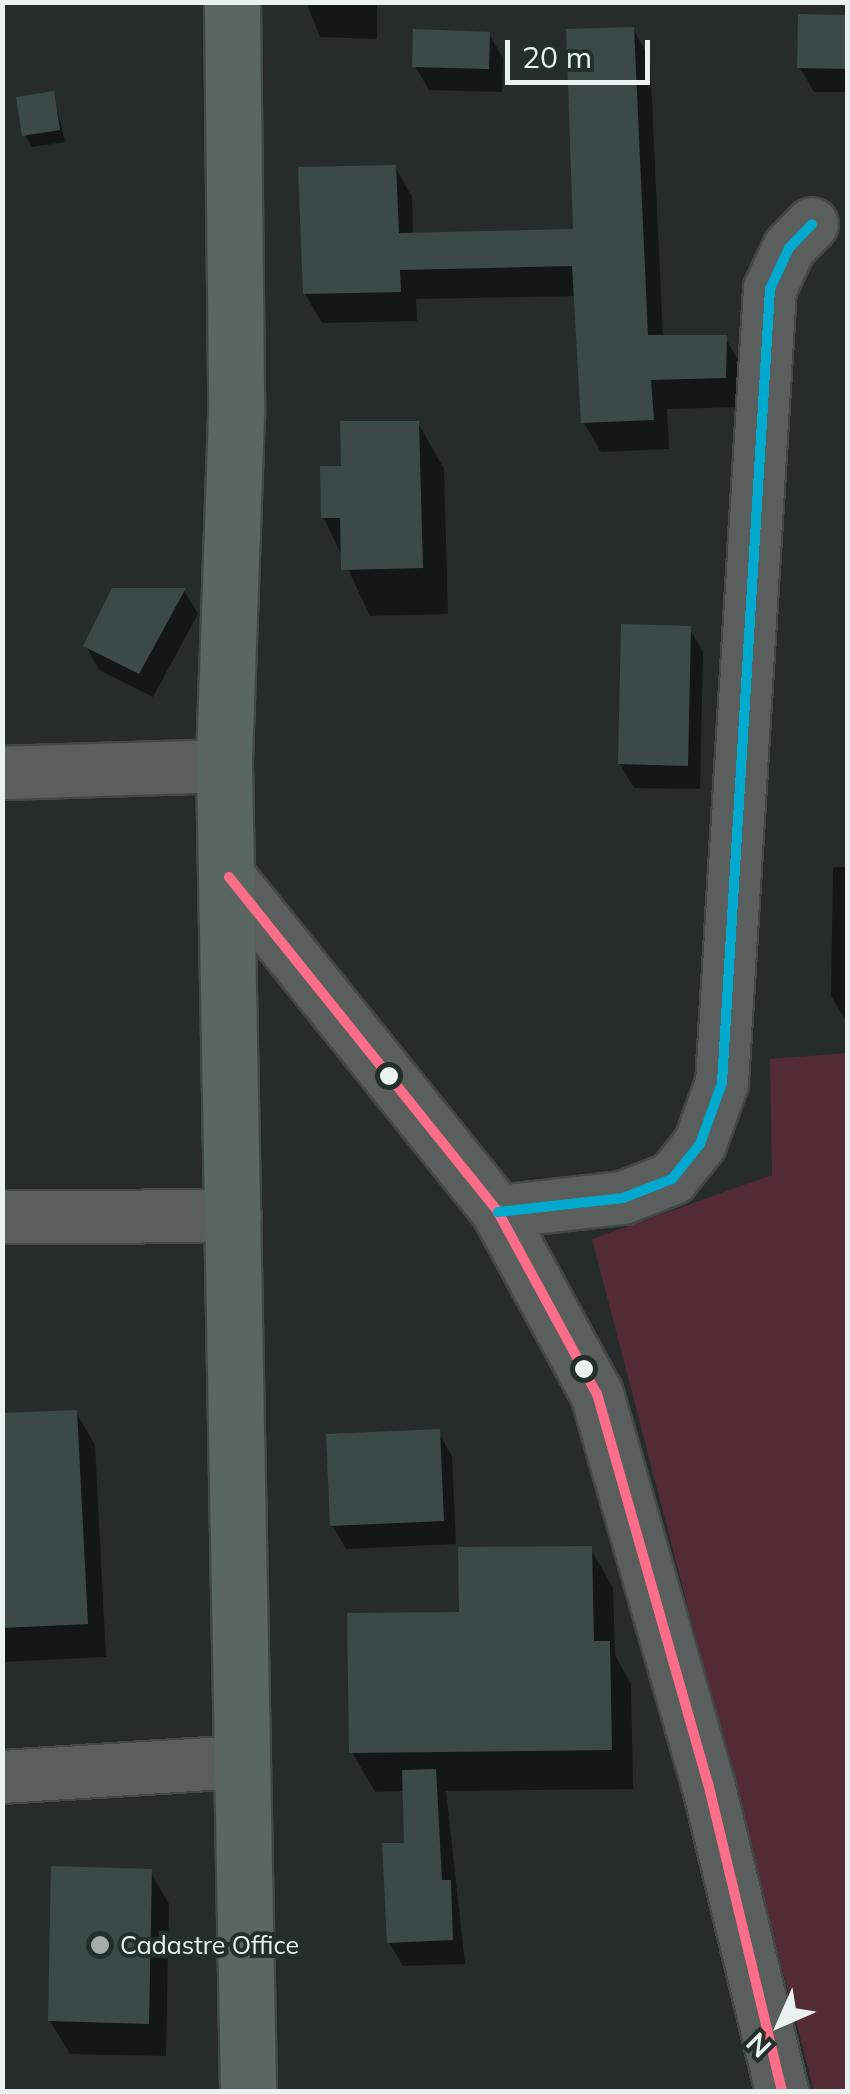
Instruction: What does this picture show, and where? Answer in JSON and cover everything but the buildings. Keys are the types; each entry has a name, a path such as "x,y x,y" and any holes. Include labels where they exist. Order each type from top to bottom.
{"highway":[{"path":"232,2 236,415 224,766 248,2092"}],"street":[{"path":"498,1212 623,1198 672,1179 700,1144 722,1083 770,289 789,248 812,224"},
{"path":"2,773 224,766"},
{"path":"229,877 498,1212 596,1394 708,1783 782,2092"},
{"path":"2,1218 235,1216"},
{"path":"2,1777 241,1762"}],"shaded area":[{"path":"847,1053 847,2091 814,2091 592,1239 772,1175 770,1059"}],"transit line":[{"path":"498,1212 623,1198 672,1179 700,1144 722,1083 770,289 789,248 812,224"},
{"path":"229,877 498,1212 597,1394 708,1783 782,2092"}],"place":[{"name":"Cadastre Office","path":"100,1945"}]}
